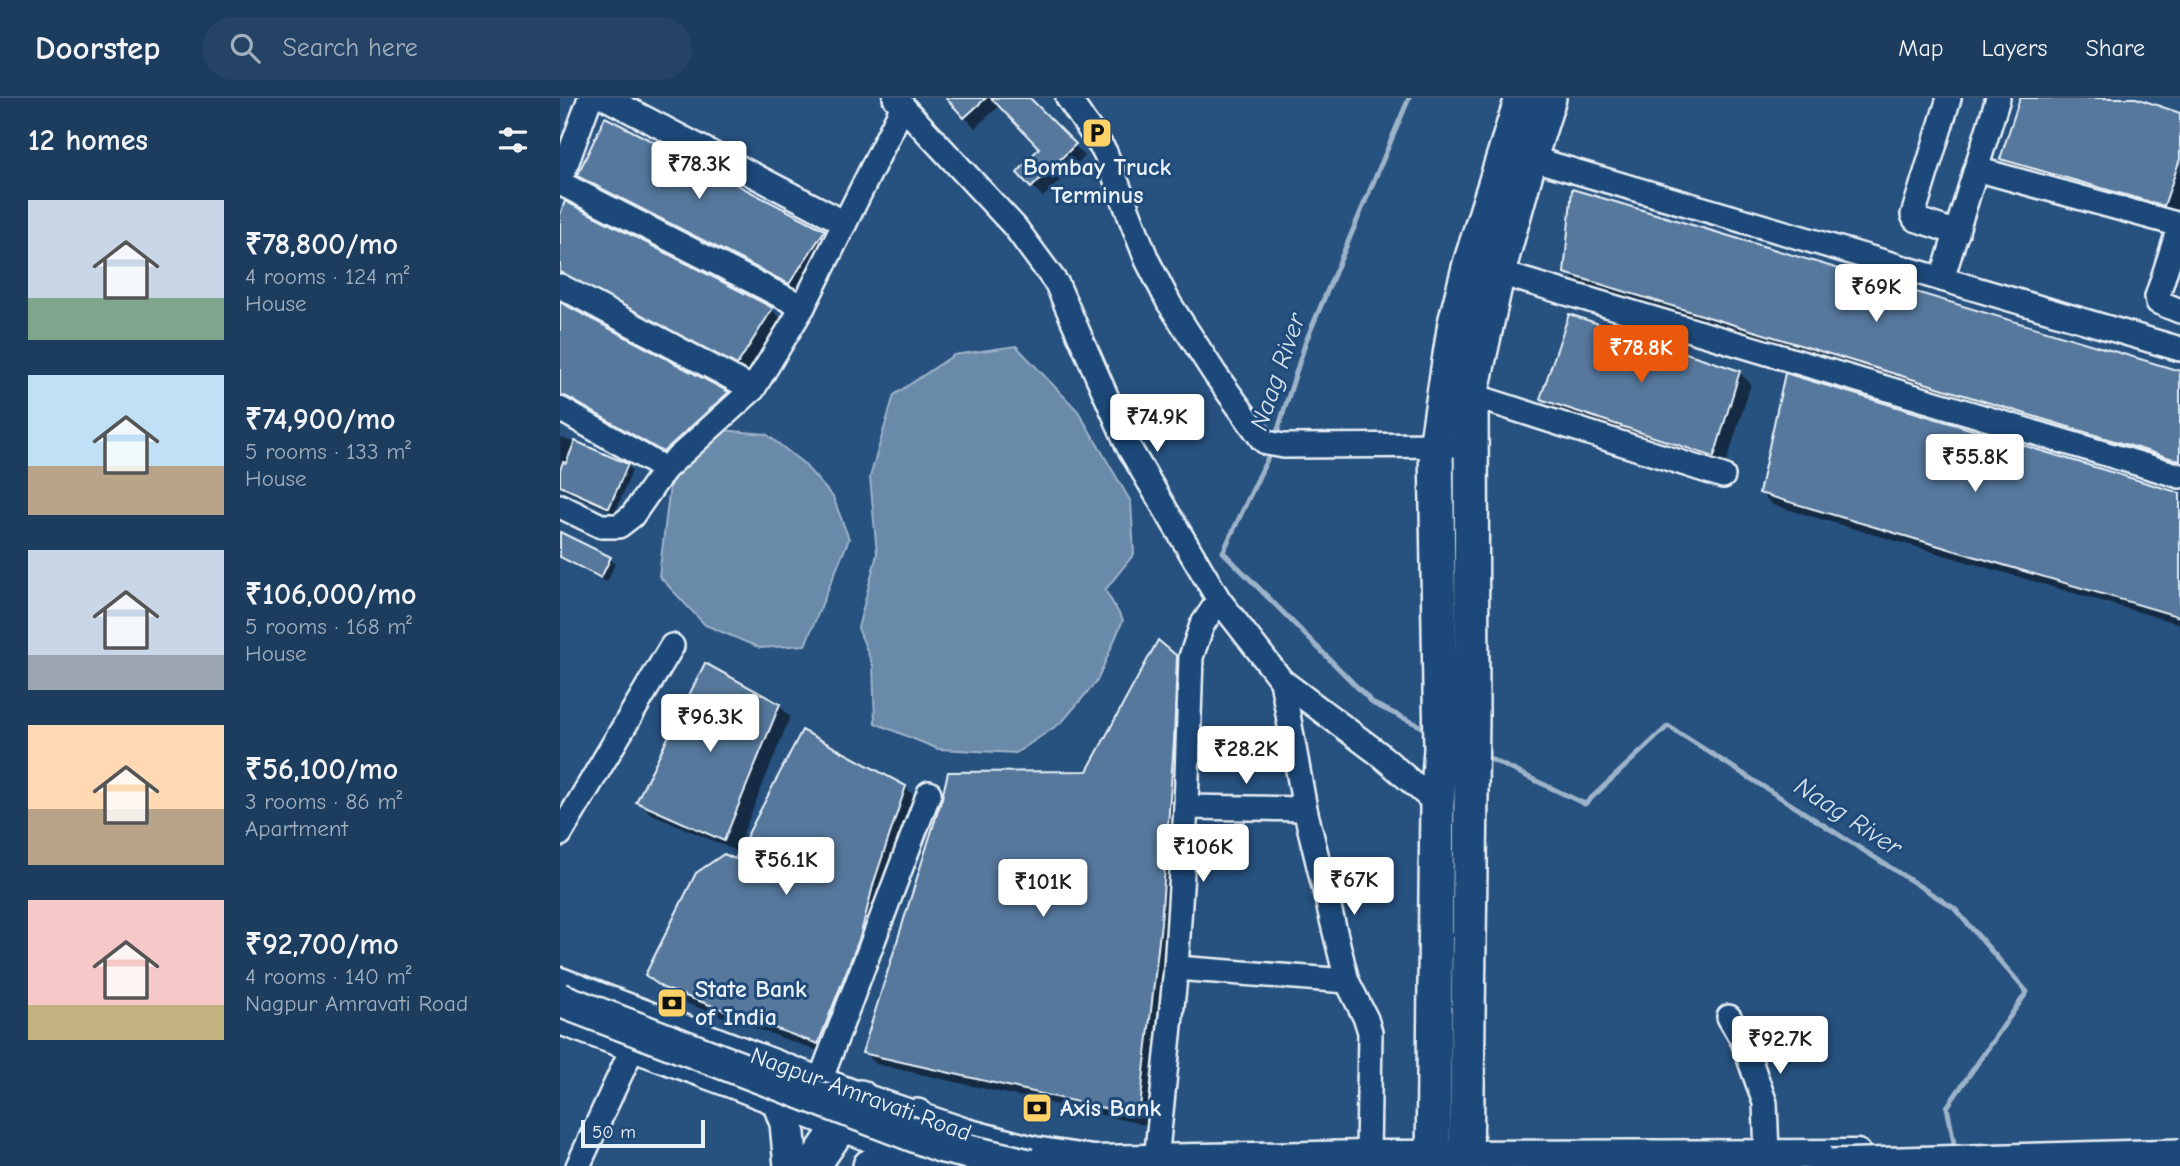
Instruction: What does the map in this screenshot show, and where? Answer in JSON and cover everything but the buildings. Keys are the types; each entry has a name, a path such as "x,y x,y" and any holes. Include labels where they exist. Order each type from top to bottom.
{"highway":[{"path":"1432,1161 1437,803 1441,737 1436,447 1455,323 1484,268 1530,158 1523,99"},
{"path":"1467,1161 1472,750 1469,445 1471,395 1484,268 1523,99"},
{"path":"560,1000 943,1146 1030,1166"},
{"path":"813,1166 860,1097"},
{"path":"779,1102 787,1123 791,1166"},
{"path":"870,1166 904,1151 917,1116"},
{"path":"1830,1166 2180,1156"}],"main road":[{"name":"Nagpur Amravati Road","path":"560,982 860,1097 966,1133 1034,1151 1093,1160 1368,1156 1467,1161 1767,1153 1883,1160 1974,1150 2180,1146"},
{"name":"Nagpur Amravati Road","path":"560,1020 943,1166"}],"street":[{"path":"590,98 560,182 803,307"},
{"path":"606,98 845,223"},
{"path":"1068,98 1105,152 1147,260 1169,303 1215,374 1262,439 1273,444 1436,447 1469,445"},
{"path":"1949,98 1913,215 1915,219 1957,233"},
{"path":"1942,279 1998,98"},
{"path":"560,506 601,526 619,526 632,516 665,469 753,389 803,307 845,223 899,102 1014,227 1057,284 1128,446 1219,600 1282,681 1378,753 1437,803"},
{"path":"1530,158 2180,349"},
{"path":"1976,169 2180,225 2157,297 2162,305 2180,311"},
{"path":"1484,268 2180,476"},
{"path":"560,286 753,389"},
{"path":"1471,395 1723,476"},
{"path":"560,409 665,469"},
{"path":"1156,1160 1176,968 1186,807 1191,657 1202,625 1219,600"},
{"path":"560,834 672,646"},
{"path":"1282,681 1305,809 1346,981 1370,1032 1368,1156"},
{"path":"820,1081 929,793"},
{"path":"1186,807 1305,809"},
{"path":"1176,968 1346,981"},
{"path":"1729,1017 1743,1041 1765,1103 1767,1153"},
{"path":"578,1166 632,1047"}],"water":[{"path":"1016,346 1078,411 1131,502 1134,554 1105,590 1123,620 1097,681 1062,722 1016,753 938,749 875,723 873,666 858,628 877,554 870,477 894,395 954,355"},
{"path":"721,430 766,434 803,463 833,497 849,539 805,645 760,648 705,625 659,576 672,469"}],"waterway":[{"name":"Naag River","path":"1275,439 1306,341 1409,98"},
{"name":"Naag River","path":"1272,449 1223,552 1374,704 1429,730"},
{"name":"Naag River","path":"1482,755 1585,804 1668,726 1954,908 2027,992 1947,1107 1956,1153"}],"place":[{"name":"Bombay Truck Terminus","path":"1097,133"},
{"name":"State Bank of India","path":"672,1003"},
{"name":"Axis Bank","path":"1037,1108"}]}
